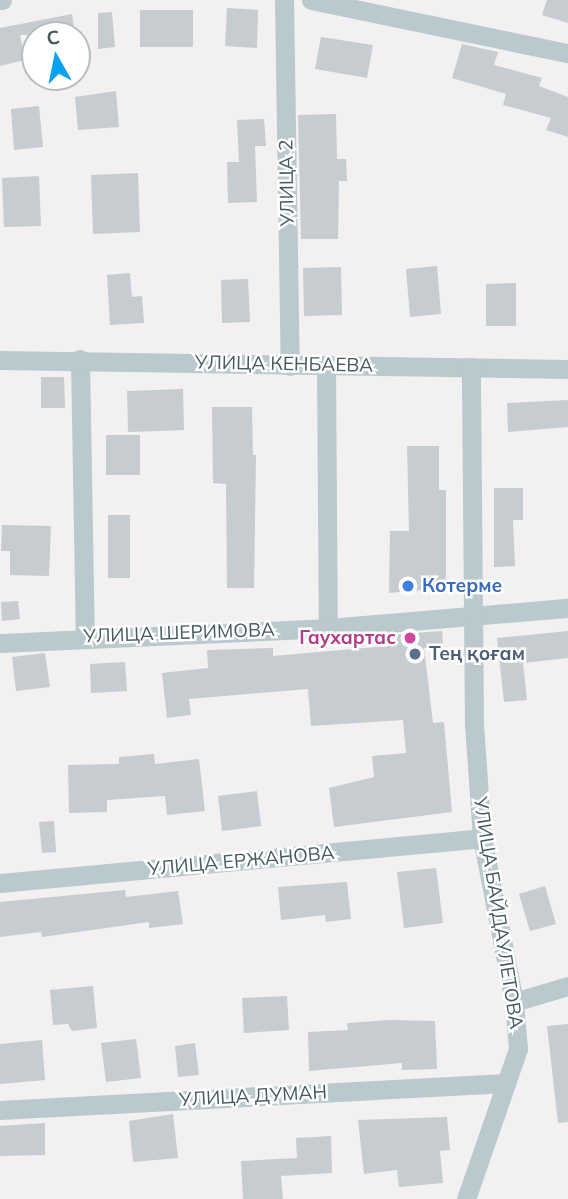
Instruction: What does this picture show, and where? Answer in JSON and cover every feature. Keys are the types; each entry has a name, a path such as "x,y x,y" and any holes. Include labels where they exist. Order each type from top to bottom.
{"street":[{"name":"УЛИЦА 2","path":"284,0 290,366"},
{"path":"311,0 568,53"},
{"name":"УЛИЦА КЕНБАЕВА","path":"0,360 79,359 290,366 568,369"},
{"path":"79,359 85,637"},
{"path":"326,365 328,628"},
{"name":"УЛИЦА БАЙДАУЛЕТОВА","path":"466,1199 518,1049 514,1002 482,838 474,726 476,612 471,367"},
{"name":"УЛИЦА ШЕРИМОВА","path":"0,643 85,637 328,628 476,612 568,608"},
{"name":"УЛИЦА ЕРЖАНОВА","path":"0,883 482,838"},
{"path":"514,1002 568,986"},
{"name":"УЛИЦА ДУМАН","path":"0,1110 506,1083"}],"building":[{"path":"547,0 568,0 568,23 542,15"},
{"path":"227,8 258,10 257,48 225,46"},
{"path":"140,10 193,10 193,47 140,47"},
{"path":"112,12 115,47 98,49 98,13"},
{"path":"72,14 73,21 36,21"},
{"path":"21,24 21,61 0,66 0,28"},
{"path":"321,37 373,45 367,78 315,69"},
{"path":"462,44 498,52 494,65 542,78 539,86 568,97 568,137 546,130 551,118 503,105 506,94 452,78"},
{"path":"116,91 119,127 78,130 75,97"},
{"path":"39,106 43,147 14,150 11,109"},
{"path":"336,114 337,159 346,159 347,181 339,181 338,239 301,239 298,115"},
{"path":"264,119 266,146 255,146 257,202 228,203 227,162 239,162 237,120"},
{"path":"138,173 140,232 93,234 91,175"},
{"path":"39,176 41,226 4,227 2,178"},
{"path":"437,266 441,314 410,317 406,269"},
{"path":"341,267 342,315 304,316 303,268"},
{"path":"130,273 132,297 142,296 144,323 110,325 107,275"},
{"path":"248,279 250,322 222,323 221,280"},
{"path":"516,283 516,326 486,326 486,284"},
{"path":"41,377 64,377 65,408 41,408"},
{"path":"183,389 184,430 128,432 127,391"},
{"path":"568,400 568,427 508,432 507,403"},
{"path":"212,407 252,407 253,455 256,455 254,588 227,588 226,484 213,483"},
{"path":"106,435 140,435 140,475 106,475"},
{"path":"407,446 439,446 439,490 446,490 446,588 389,593 390,531 409,531"},
{"path":"494,488 523,488 523,520 513,520 515,566 494,567"},
{"path":"108,515 130,515 130,578 108,578"},
{"path":"2,525 51,526 49,576 10,575 10,551 1,551"},
{"path":"18,601 20,619 2,621 1,602"},
{"path":"442,631 443,646 424,648 433,723 444,722 452,812 334,827 329,788 374,777 372,756 406,753 403,720 311,726 308,689 189,699 191,715 167,718 162,673 208,668 207,650 273,648 273,656 388,646 387,635"},
{"path":"568,631 568,658 523,663 527,700 504,702 497,638"},
{"path":"45,653 50,687 16,691 12,657"},
{"path":"125,662 127,691 91,693 90,664"},
{"path":"154,754 155,764 199,759 205,811 167,815 165,796 107,800 107,812 69,813 68,765 119,764 119,757"},
{"path":"257,791 261,826 222,831 218,796"},
{"path":"54,821 56,852 42,853 39,822"},
{"path":"436,868 443,923 404,928 397,872"},
{"path":"347,882 351,919 326,922 325,915 281,920 278,887"},
{"path":"545,886 556,924 530,931 519,894"},
{"path":"125,890 126,897 178,891 183,924 149,928 149,922 42,937 41,932 0,937 0,902"},
{"path":"93,986 97,1028 72,1031 68,1024 53,1025 50,990"},
{"path":"287,996 289,1030 244,1033 242,998"},
{"path":"435,1021 437,1069 402,1070 402,1063 309,1071 308,1032 348,1030 347,1023"},
{"path":"568,1024 568,1122 558,1123 547,1026"},
{"path":"136,1039 141,1078 106,1082 101,1043"},
{"path":"42,1040 45,1080 0,1084 0,1044"},
{"path":"195,1043 199,1075 178,1077 175,1046"},
{"path":"173,1114 178,1158 133,1162 129,1121"},
{"path":"447,1117 450,1150 440,1151 443,1183 399,1187 397,1170 364,1174 358,1120"},
{"path":"45,1123 45,1155 0,1156 0,1126"},
{"path":"331,1136 332,1173 281,1176 283,1199 243,1199 241,1161 297,1158 296,1138"}],"place":[{"name":"Котерме","path":"408,586"},
{"name":"Гаухартас","path":"410,638"},
{"name":"Тең қоғам","path":"415,654"}]}
